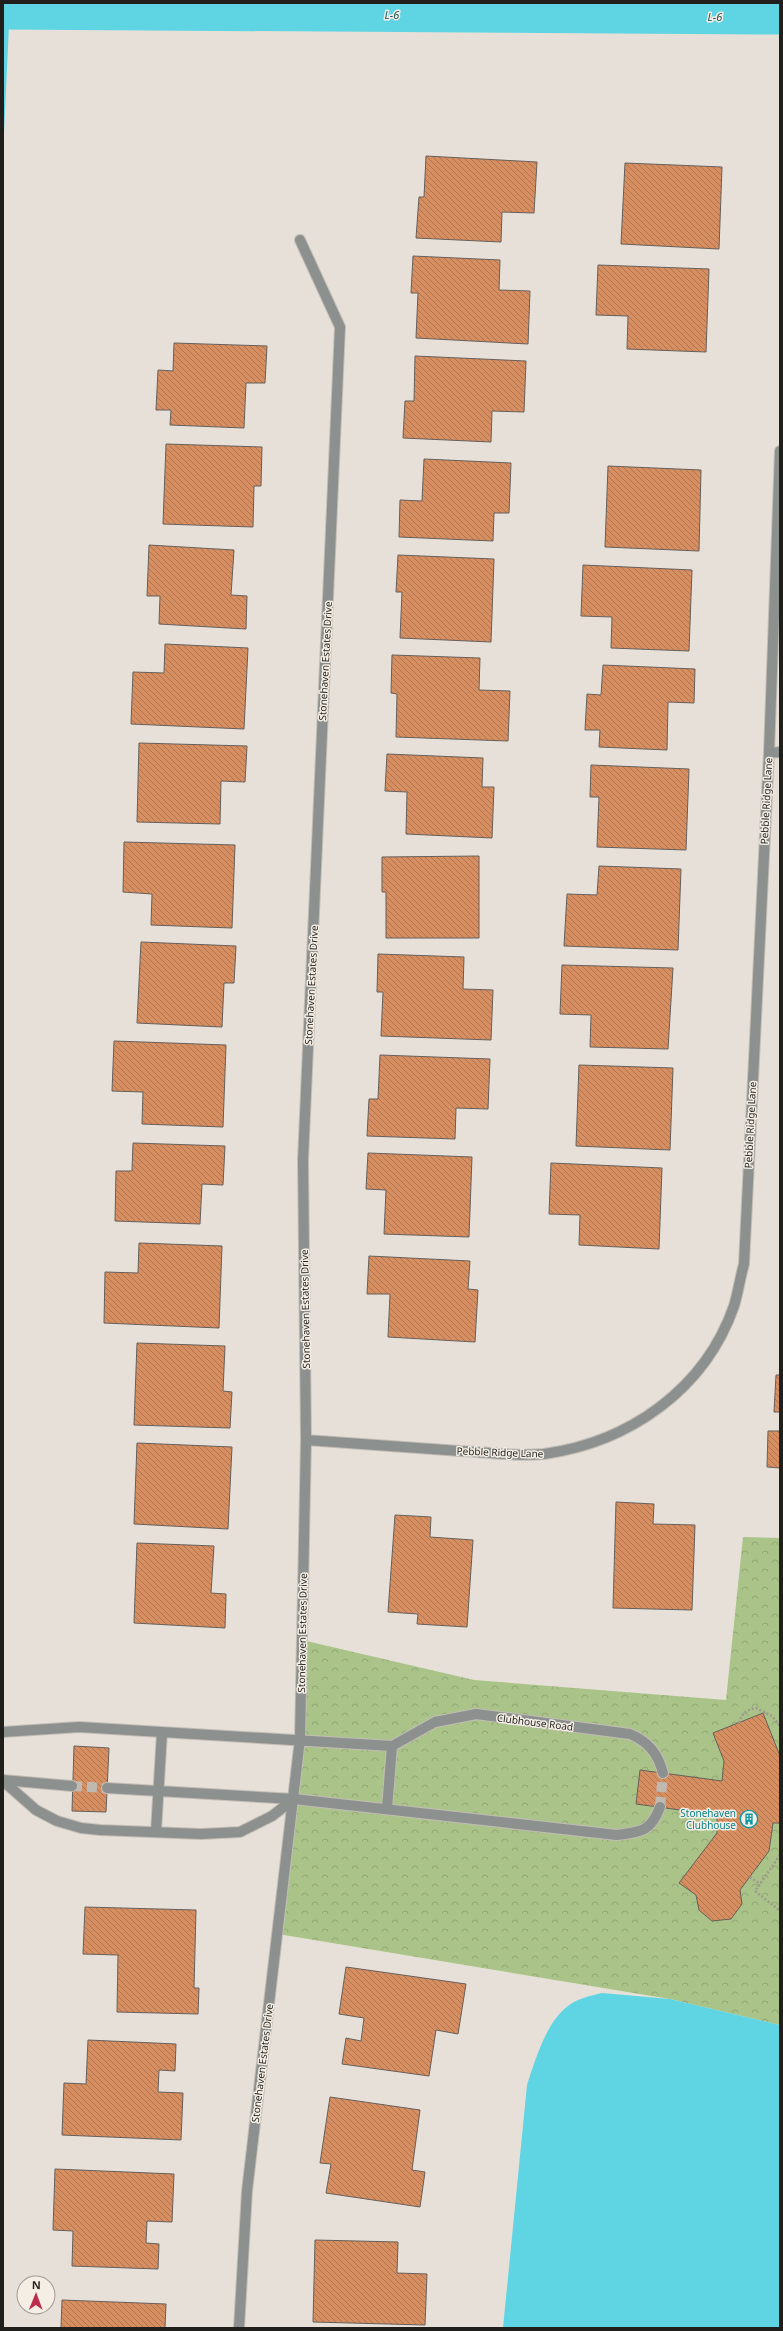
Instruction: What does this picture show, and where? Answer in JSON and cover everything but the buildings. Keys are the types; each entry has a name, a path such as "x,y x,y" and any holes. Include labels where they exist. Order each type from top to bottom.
{"street":[{"name":"Stonehaven Estates Drive","path":"240,2328 247,2191 300,1739 306,1440 303,1160 340,328 300,240"},
{"name":"Pebble Ridge Lane","path":"306,1440 507,1454 543,1454 584,1446 624,1431 660,1408 691,1379 716,1344 734,1306 744,1264 768,753 780,451"},
{"path":"768,753 780,752"},
{"name":"Clubhouse Road","path":"392,1746 435,1722 476,1714 630,1734 644,1740 654,1751 660,1762 663,1773"},
{"path":"3,1732 79,1727 300,1739 392,1746 387,1809"},
{"path":"156,1832 162,1732"},
{"path":"3,1781 36,1810 57,1821 81,1828 201,1834 240,1832 272,1816 294,1799"},
{"path":"3,1781 72,1786"},
{"path":"107,1788 294,1799 617,1836 642,1832 651,1826 660,1807"}],"path":[{"path":"739,1723 741,1715 746,1710 756,1708 772,1716 780,1726"},
{"path":"780,1855 755,1891 780,1911"},
{"path":"750,1877 760,1884"}],"green space":[{"path":"743,1537 780,1538 780,2025 670,1999 278,1934 294,1799 302,1640 474,1680 726,1700"}],"water":[{"path":"3,3 10,3 3,155"},
{"path":"602,1993 670,1999 780,2025 780,2328 503,2328 527,2085 542,2042 553,2022 560,2013 576,2001"}],"waterway":[{"name":"L-6","path":"3,12 780,17"}],"tunnel":[{"path":"660,1807 663,1773"},
{"path":"72,1786 107,1788"}],"place":[{"name":"Stonehaven Clubhouse","path":"749,1819"}]}
